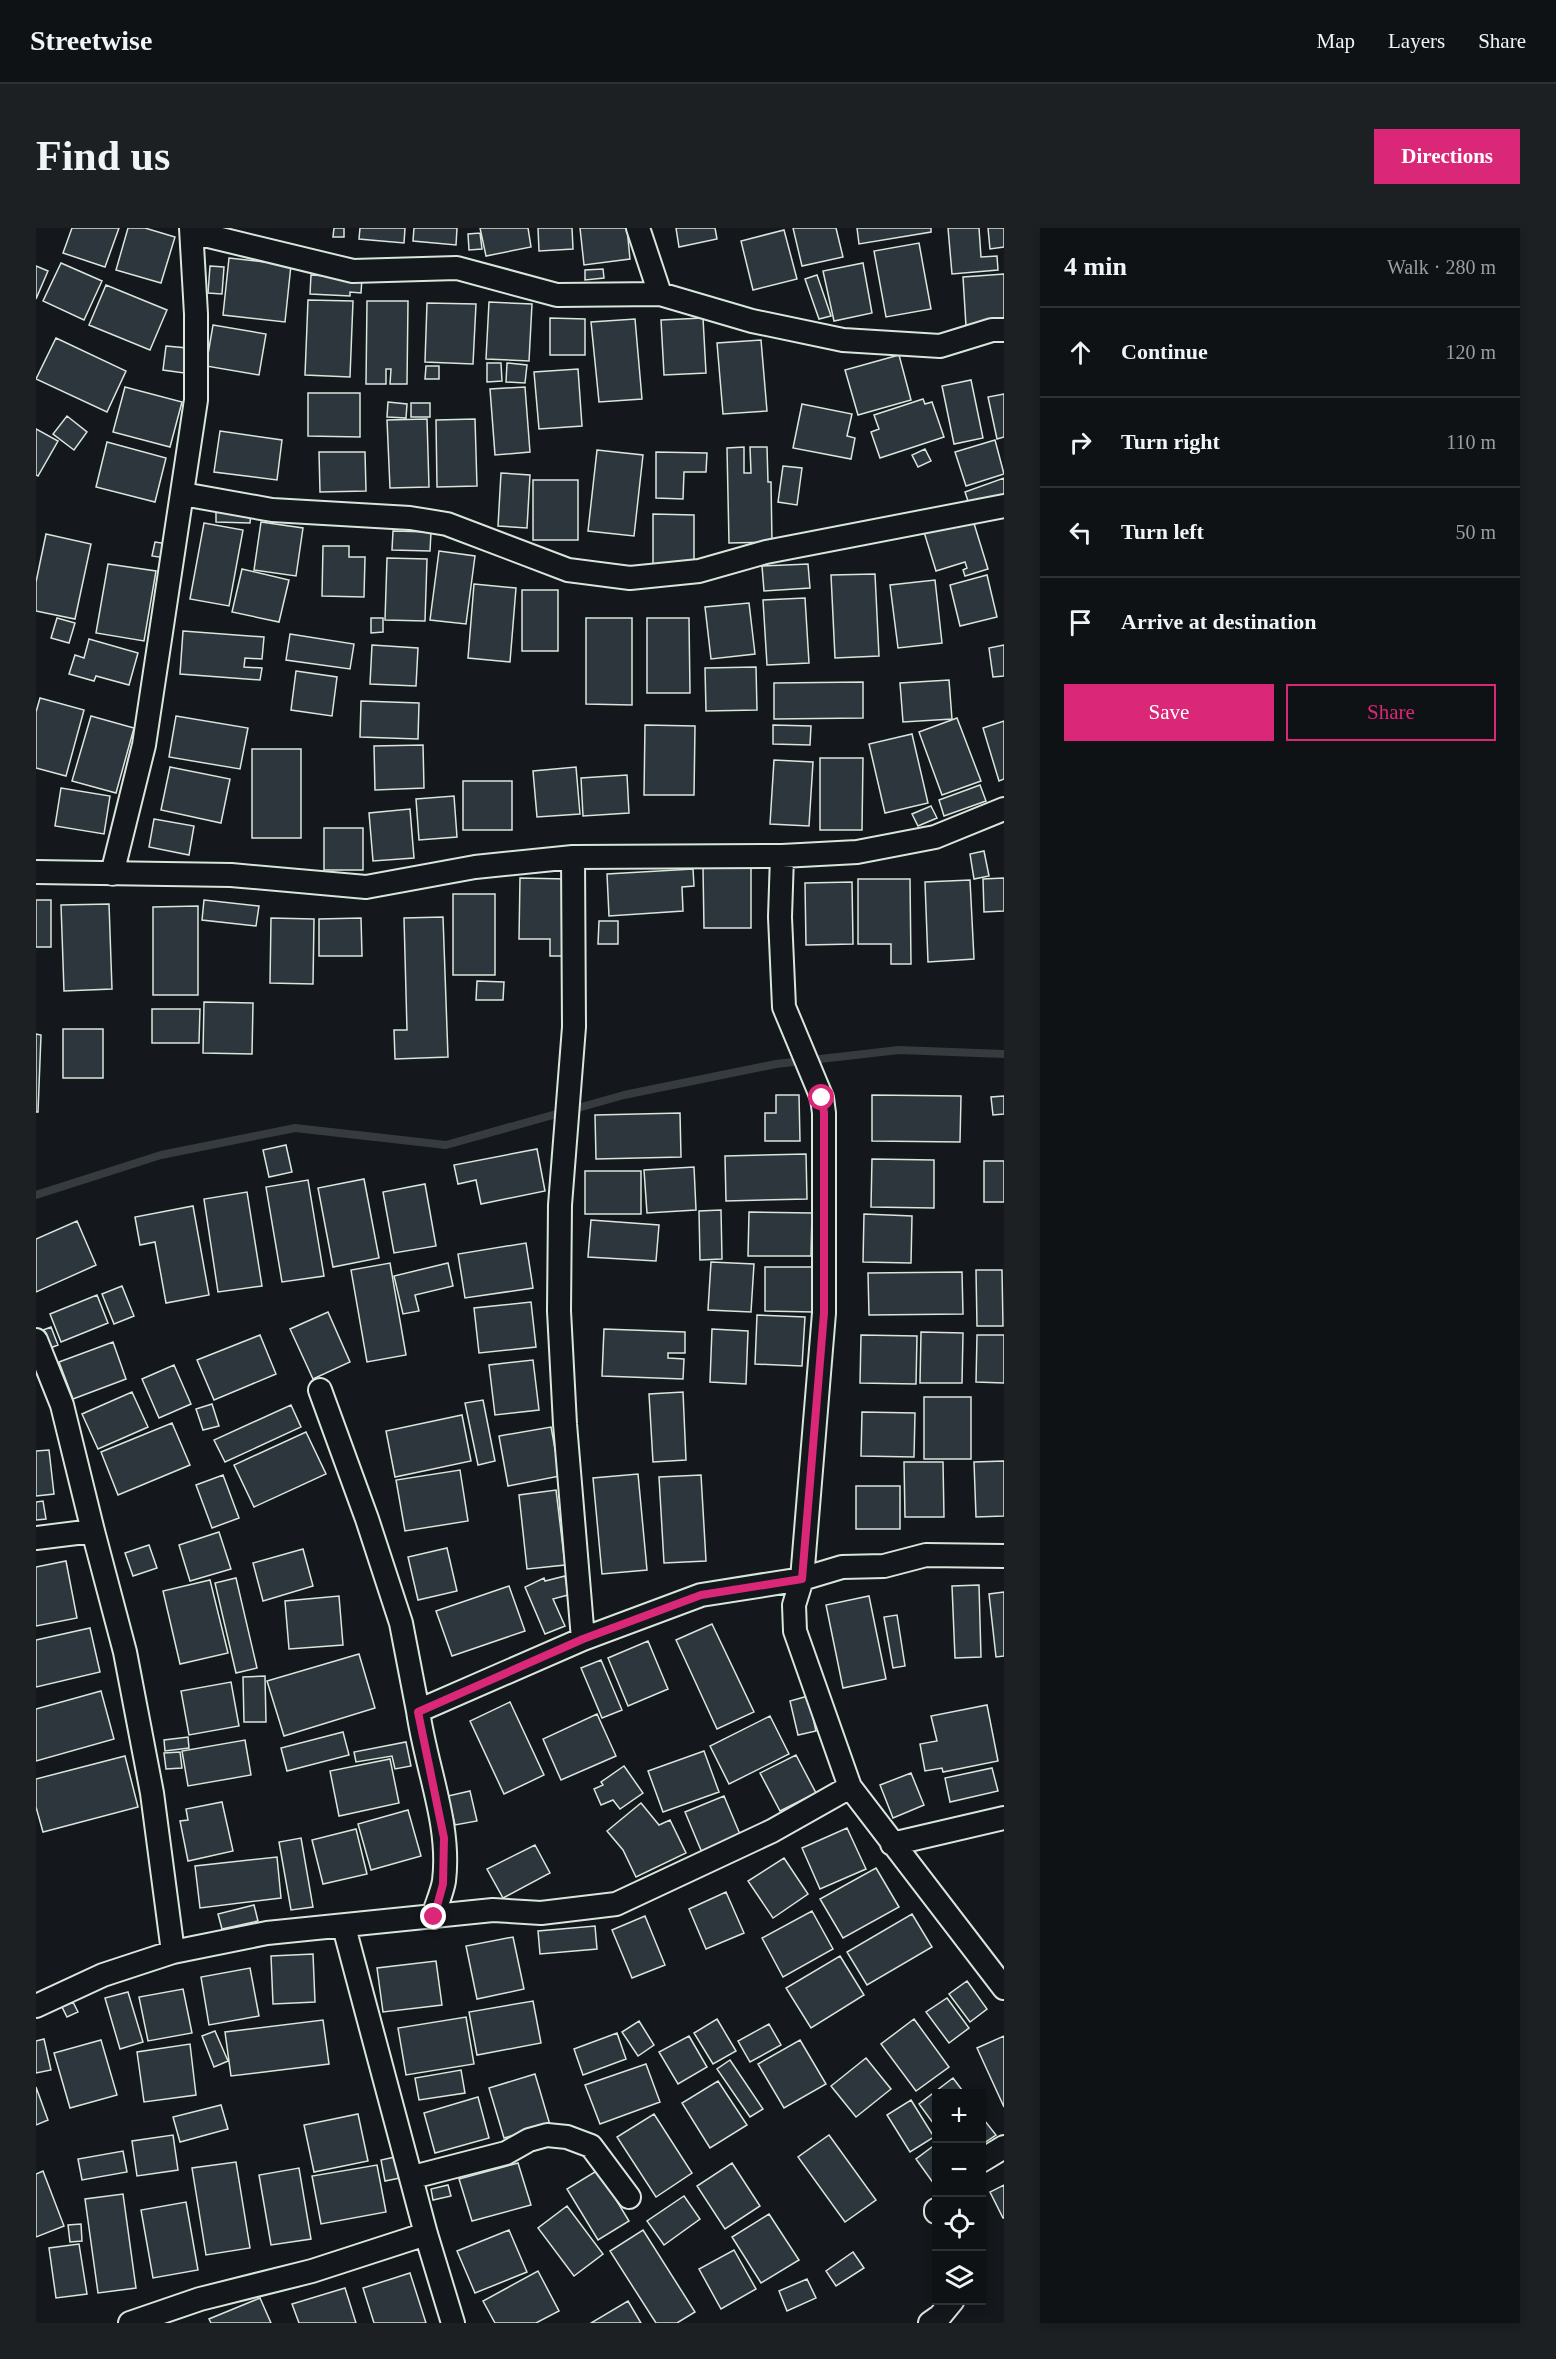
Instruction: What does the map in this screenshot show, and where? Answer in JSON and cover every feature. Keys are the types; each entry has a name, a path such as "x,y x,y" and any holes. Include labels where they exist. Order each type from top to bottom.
{"street":[{"path":"638,228 660,294"},
{"path":"112,874 144,745 196,400 196,314 192,230 353,272 457,268 557,296 660,294 753,321 843,339 940,346 992,330 1004,330"},
{"path":"183,494 272,510 410,518 447,524 568,570 630,578 699,571 766,552 1004,506"},
{"path":"36,872 231,875 366,887 475,867 573,857 782,856 857,852 935,837 1004,809"},
{"path":"782,856 782,992 789,1022 822,1098 824,1113 824,1313 802,1579 794,1605 795,1631 850,1787 1004,1988"},
{"path":"573,857 574,1027 560,1205 559,1311 565,1424 583,1639"},
{"path":"36,1340 62,1405 126,1652 152,1793 173,1952"},
{"path":"320,1390 367,1519 401,1623 444,1838 443,1884 434,1917"},
{"path":"36,1538 93,1531"},
{"path":"418,1712 583,1639 701,1595 802,1579 842,1567 884,1566 926,1555 1004,1556"},
{"path":"36,2006 103,1975 173,1952 267,1934 493,1910 541,1912 616,1904 772,1831 850,1787"},
{"path":"892,1844 1004,1818"},
{"path":"344,1927 426,2234 453,2323"},
{"path":"412,2177 506,2152 547,2134 567,2137 591,2146 629,2197"},
{"path":"986,2158 1004,2146"},
{"path":"130,2323 200,2299 312,2271 426,2234"},
{"path":"930,2323 950,2305"}],"building":[{"path":"72,228 119,228 105,267 63,253"},
{"path":"128,228 145,228 175,237 161,283 116,270"},
{"path":"334,228 344,228 344,237 333,237"},
{"path":"360,228 405,228 404,243 359,239"},
{"path":"414,228 457,228 456,245 413,241"},
{"path":"480,228 528,228 531,247 486,256"},
{"path":"538,228 572,228 573,249 539,251"},
{"path":"580,228 627,228 630,259 584,265"},
{"path":"676,228 715,228 717,239 679,247"},
{"path":"793,228 836,228 843,257 802,266"},
{"path":"857,228 931,228 931,232 859,244"},
{"path":"948,228 979,228 981,257 997,256 998,270 952,274"},
{"path":"988,228 1004,228 1004,247 990,249"},
{"path":"784,230 797,279 753,290 741,241"},
{"path":"480,233 482,249 469,250 468,234"},
{"path":"919,243 931,309 886,317 874,251"},
{"path":"229,258 291,265 285,322 223,315"},
{"path":"61,263 102,281 84,320 43,301"},
{"path":"863,263 872,313 834,321 823,271"},
{"path":"36,266 48,271 36,299"},
{"path":"210,266 224,267 222,294 208,293"},
{"path":"603,269 604,278 585,280 585,270"},
{"path":"1004,274 1004,324 966,326 963,277"},
{"path":"311,275 362,278 361,293 350,292 350,296 310,294"},
{"path":"817,275 831,316 819,319 805,279"},
{"path":"106,285 167,310 150,350 89,325"},
{"path":"308,300 353,301 350,377 305,375"},
{"path":"367,301 408,301 407,384 390,384 391,369 386,369 386,384 366,384"},
{"path":"489,302 532,304 529,361 486,359"},
{"path":"427,303 476,304 473,364 425,362"},
{"path":"550,318 585,319 585,355 550,355"},
{"path":"703,318 706,373 664,375 661,320"},
{"path":"635,319 642,399 599,402 591,322"},
{"path":"213,325 266,334 259,375 206,366"},
{"path":"56,338 126,371 107,412 36,379"},
{"path":"761,340 767,411 723,414 717,343"},
{"path":"166,346 187,348 184,373 163,370"},
{"path":"899,355 911,400 858,415 845,370"},
{"path":"487,363 501,363 502,381 487,382"},
{"path":"507,363 527,365 525,383 506,382"},
{"path":"426,366 439,366 439,379 425,379"},
{"path":"578,369 582,426 539,429 534,372"},
{"path":"971,380 983,438 954,444 942,386"},
{"path":"125,387 182,402 170,447 113,432"},
{"path":"525,387 530,452 495,455 490,389"},
{"path":"308,393 360,393 360,437 308,436"},
{"path":"1004,394 1004,437 997,439 988,397"},
{"path":"923,399 925,404 932,402 944,437 880,458 871,432 879,429 874,415"},
{"path":"388,402 407,404 406,418 387,417"},
{"path":"411,403 430,403 430,417 411,417"},
{"path":"802,404 852,414 847,436 855,438 851,459 793,448"},
{"path":"67,416 87,432 74,450 53,434"},
{"path":"427,419 429,487 390,488 387,420"},
{"path":"475,419 477,486 437,487 436,420"},
{"path":"36,429 58,441 38,476 36,475"},
{"path":"220,431 282,440 277,480 214,472"},
{"path":"995,440 1004,474 966,486 955,452"},
{"path":"107,442 166,458 155,502 96,487"},
{"path":"744,447 744,473 751,473 750,447 767,447 768,482 771,482 772,542 729,543 727,448"},
{"path":"925,449 931,461 918,467 912,455"},
{"path":"597,450 643,455 634,536 588,531"},
{"path":"319,452 365,452 366,491 320,492"},
{"path":"656,452 707,453 706,472 684,472 683,499 656,498"},
{"path":"783,466 802,468 797,505 778,502"},
{"path":"501,473 530,475 527,528 498,526"},
{"path":"1004,478 1004,496 970,507 965,492"},
{"path":"533,480 578,480 578,540 533,540"},
{"path":"216,511 251,512 250,523 216,522"},
{"path":"653,514 694,515 694,565 653,565"},
{"path":"972,517 988,569 965,576 963,570 967,568 965,562 936,571 924,532"},
{"path":"261,522 303,528 296,576 254,570"},
{"path":"204,523 243,530 229,606 190,599"},
{"path":"393,531 431,532 430,551 392,550"},
{"path":"46,534 91,544 75,619 36,611 36,582"},
{"path":"155,542 168,544 165,558 152,556"},
{"path":"323,546 349,546 349,557 365,557 364,597 322,596"},
{"path":"439,551 475,556 466,624 430,620"},
{"path":"387,558 427,559 425,621 385,620"},
{"path":"108,564 156,571 144,641 96,633"},
{"path":"808,564 810,588 764,591 762,566"},
{"path":"242,569 289,580 279,622 232,612"},
{"path":"875,574 879,656 835,658 831,575"},
{"path":"987,575 997,617 960,626 950,585"},
{"path":"935,580 942,643 898,648 890,585"},
{"path":"474,584 516,588 510,662 468,658"},
{"path":"522,590 558,590 558,651 522,651"},
{"path":"805,598 809,663 767,665 763,600"},
{"path":"749,603 755,654 711,659 705,607"},
{"path":"57,618 75,623 69,643 51,638"},
{"path":"371,618 383,618 383,632 371,633"},
{"path":"586,618 632,618 632,705 586,704"},
{"path":"647,618 689,618 690,693 647,693"},
{"path":"183,631 264,637 262,659 245,658 244,667 262,668 260,680 180,674"},
{"path":"290,634 354,644 350,669 286,660"},
{"path":"89,639 138,653 129,685 96,676 94,681 69,674 75,655 84,658"},
{"path":"372,645 418,648 416,686 370,684"},
{"path":"1004,645 1004,676 993,677 989,648"},
{"path":"756,667 757,710 706,711 705,668"},
{"path":"296,671 337,677 332,716 291,710"},
{"path":"949,680 952,719 903,722 900,683"},
{"path":"863,682 863,718 774,719 774,683"},
{"path":"40,698 84,710 66,776 36,768 36,712"},
{"path":"361,701 419,703 418,739 360,737"},
{"path":"91,716 134,728 116,793 72,781"},
{"path":"176,716 248,728 240,769 169,757"},
{"path":"957,718 981,781 942,795 919,732"},
{"path":"1004,721 1004,779 999,781 983,728"},
{"path":"645,725 695,726 694,795 644,795"},
{"path":"773,725 811,726 810,745 773,744"},
{"path":"912,734 928,803 885,813 869,744"},
{"path":"423,745 424,788 375,790 374,746"},
{"path":"252,749 301,749 301,838 252,838"},
{"path":"820,758 863,758 862,830 820,830"},
{"path":"774,760 813,762 809,826 770,824"},
{"path":"170,767 230,779 221,823 161,810"},
{"path":"576,767 580,814 537,817 533,771"},
{"path":"627,775 629,813 583,816 581,778"},
{"path":"463,781 512,781 512,830 463,830"},
{"path":"980,785 986,801 944,816 939,800"},
{"path":"61,788 110,796 104,834 55,826"},
{"path":"454,796 457,837 419,840 416,799"},
{"path":"931,806 937,818 918,826 912,814"},
{"path":"410,809 414,858 373,861 369,813"},
{"path":"154,819 194,826 189,855 149,847"},
{"path":"324,828 363,828 363,870 324,870"},
{"path":"984,851 989,876 974,879 970,854"},
{"path":"751,867 751,928 704,928 703,868"},
{"path":"693,869 694,886 682,887 683,911 609,916 607,874"},
{"path":"520,878 567,879 565,956 550,956 550,939 519,939"},
{"path":"1004,878 1004,911 984,912 983,879"},
{"path":"858,879 910,879 911,964 891,964 891,944 858,944"},
{"path":"970,880 974,959 928,962 925,882"},
{"path":"852,882 853,944 806,945 805,883"},
{"path":"453,894 495,894 495,975 453,975"},
{"path":"36,900 51,900 51,947 36,947"},
{"path":"204,900 259,906 256,926 202,920"},
{"path":"109,904 112,989 64,991 61,905"},
{"path":"198,906 198,995 153,995 153,907"},
{"path":"443,917 448,1057 395,1059 394,1030 407,1030 404,918"},
{"path":"271,918 314,919 313,984 270,983"},
{"path":"361,918 362,956 319,956 319,919"},
{"path":"599,921 618,921 618,944 598,944"},
{"path":"477,981 504,982 503,1000 476,1000"},
{"path":"204,1002 253,1003 252,1054 203,1053"},
{"path":"152,1009 200,1009 199,1043 152,1043"},
{"path":"63,1029 103,1029 103,1078 63,1078"},
{"path":"36,1034 41,1035 38,1112 36,1112"},
{"path":"776,1095 799,1095 800,1141 765,1141 765,1113 776,1113"},
{"path":"872,1095 961,1096 960,1142 872,1141"},
{"path":"1004,1096 1004,1114 993,1115 991,1097"},
{"path":"680,1113 681,1157 596,1159 595,1115"},
{"path":"286,1145 292,1172 269,1177 263,1150"},
{"path":"537,1149 545,1191 481,1204 476,1180 458,1184 454,1165"},
{"path":"806,1154 807,1199 726,1201 725,1156"},
{"path":"872,1159 934,1160 934,1208 871,1207"},
{"path":"984,1161 1004,1161 1004,1202 984,1202"},
{"path":"694,1167 696,1210 647,1213 644,1170"},
{"path":"585,1171 641,1171 641,1214 585,1214"},
{"path":"364,1179 379,1258 333,1267 318,1188"},
{"path":"308,1180 324,1276 282,1282 266,1187"},
{"path":"425,1184 436,1246 394,1253 383,1192"},
{"path":"247,1192 262,1286 218,1292 204,1199"},
{"path":"193,1206 209,1295 166,1303 155,1242 140,1245 135,1217"},
{"path":"721,1210 722,1259 700,1260 699,1211"},
{"path":"749,1212 812,1213 811,1256 748,1256"},
{"path":"864,1214 912,1216 911,1263 863,1262"},
{"path":"591,1220 659,1225 656,1261 588,1257"},
{"path":"77,1221 96,1265 36,1292 36,1239"},
{"path":"526,1243 533,1288 465,1298 458,1254"},
{"path":"711,1262 754,1264 751,1312 708,1310"},
{"path":"390,1263 406,1355 367,1362 351,1270"},
{"path":"448,1263 453,1286 415,1295 419,1311 403,1314 394,1276"},
{"path":"765,1267 814,1267 813,1312 765,1311"},
{"path":"976,1270 1002,1270 1003,1326 977,1326"},
{"path":"962,1272 963,1314 869,1315 868,1273"},
{"path":"122,1286 134,1316 114,1324 102,1294"},
{"path":"97,1295 108,1323 61,1342 50,1314"},
{"path":"531,1302 536,1347 479,1353 474,1308"},
{"path":"328,1312 350,1362 313,1379 290,1329"},
{"path":"757,1315 805,1317 802,1366 755,1364"},
{"path":"51,1327 58,1345 45,1350 38,1332"},
{"path":"604,1329 685,1332 685,1353 668,1353 668,1358 684,1359 683,1379 602,1376"},
{"path":"712,1329 748,1331 746,1384 710,1382"},
{"path":"921,1332 963,1333 962,1383 920,1383"},
{"path":"260,1335 276,1374 214,1400 197,1360"},
{"path":"861,1335 917,1336 916,1384 860,1383"},
{"path":"977,1335 1004,1335 1004,1383 976,1382"},
{"path":"113,1342 126,1379 73,1399 59,1362"},
{"path":"533,1360 539,1410 495,1415 489,1365"},
{"path":"174,1365 191,1404 159,1418 142,1379"},
{"path":"132,1392 148,1427 98,1449 82,1414"},
{"path":"683,1392 686,1460 653,1462 649,1394"},
{"path":"924,1397 971,1397 971,1459 924,1459"},
{"path":"483,1400 495,1461 478,1465 465,1403"},
{"path":"212,1404 219,1426 203,1430 196,1409"},
{"path":"291,1405 301,1427 225,1462 214,1440"},
{"path":"862,1412 915,1413 914,1457 861,1456"},
{"path":"462,1415 471,1461 395,1477 386,1431"},
{"path":"172,1423 190,1465 118,1495 101,1452"},
{"path":"551,1427 560,1476 508,1486 499,1436"},
{"path":"306,1432 326,1474 254,1507 234,1465"},
{"path":"49,1450 54,1494 36,1496 36,1451"},
{"path":"1004,1461 1004,1516 976,1517 974,1462"},
{"path":"904,1462 943,1462 944,1517 905,1517"},
{"path":"460,1470 468,1521 405,1531 396,1480"},
{"path":"638,1474 647,1570 602,1574 593,1478"},
{"path":"223,1475 239,1518 212,1528 196,1485"},
{"path":"701,1475 706,1561 664,1563 659,1477"},
{"path":"856,1486 900,1486 900,1529 856,1529"},
{"path":"556,1490 565,1565 527,1569 519,1495"},
{"path":"43,1501 46,1519 36,1520 36,1502"},
{"path":"219,1532 231,1569 190,1581 179,1545"},
{"path":"149,1545 157,1568 133,1576 125,1553"},
{"path":"447,1548 457,1591 418,1600 408,1557"},
{"path":"303,1549 313,1586 263,1601 253,1563"},
{"path":"66,1561 77,1618 36,1626 36,1567"},
{"path":"565,1576 568,1595 553,1599 565,1626 545,1634 525,1587 544,1578 545,1581"},
{"path":"236,1578 257,1668 236,1673 215,1583"},
{"path":"210,1580 228,1653 180,1664 163,1591"},
{"path":"979,1585 981,1657 955,1658 952,1586"},
{"path":"509,1586 525,1631 452,1656 436,1611"},
{"path":"1004,1592 1004,1656 996,1657 989,1594"},
{"path":"339,1596 343,1645 289,1649 285,1601"},
{"path":"869,1596 886,1679 843,1688 826,1605"},
{"path":"897,1615 905,1666 893,1668 884,1617"},
{"path":"712,1624 754,1712 717,1729 676,1640"},
{"path":"90,1628 100,1672 36,1687 36,1640"},
{"path":"648,1641 668,1689 628,1706 608,1658"},
{"path":"359,1654 375,1708 284,1736 267,1681"},
{"path":"601,1660 622,1710 602,1718 581,1668"},
{"path":"265,1676 266,1722 244,1722 243,1677"},
{"path":"231,1682 239,1726 189,1735 181,1691"},
{"path":"101,1691 114,1739 36,1761 36,1709"},
{"path":"808,1696 816,1731 798,1735 790,1701"},
{"path":"510,1702 544,1775 504,1794 470,1721"},
{"path":"987,1705 998,1761 943,1772 942,1768 925,1771 920,1744 937,1741 931,1716"},
{"path":"597,1714 616,1756 561,1780 543,1739"},
{"path":"770,1716 789,1754 729,1784 710,1746"},
{"path":"343,1732 349,1755 287,1771 281,1748"},
{"path":"188,1737 189,1748 165,1751 164,1740"},
{"path":"245,1740 251,1775 188,1786 182,1751"},
{"path":"406,1742 411,1766 395,1769 392,1756 356,1762 354,1752"},
{"path":"704,1751 719,1792 663,1812 648,1771"},
{"path":"180,1752 182,1768 166,1769 164,1753"},
{"path":"796,1755 816,1793 780,1811 760,1773"},
{"path":"125,1756 138,1807 43,1832 36,1807 36,1779"},
{"path":"390,1759 399,1803 339,1816 330,1771"},
{"path":"624,1766 643,1793 620,1809 613,1800 601,1805 594,1789 603,1785 601,1782"},
{"path":"992,1768 998,1791 950,1802 945,1778"},
{"path":"911,1773 924,1805 893,1818 880,1785"},
{"path":"470,1791 477,1821 455,1825 448,1796"},
{"path":"724,1796 742,1839 703,1855 685,1812"},
{"path":"222,1802 233,1851 188,1861 180,1821 188,1820 186,1809"},
{"path":"641,1803 659,1825 670,1820 686,1853 636,1877 623,1850 607,1831"},
{"path":"408,1810 421,1856 371,1870 358,1824"},
{"path":"847,1828 866,1869 820,1889 802,1848"},
{"path":"356,1829 367,1874 323,1884 312,1840"},
{"path":"301,1838 313,1907 291,1910 279,1842"},
{"path":"535,1845 550,1873 503,1898 487,1869"},
{"path":"277,1857 281,1898 200,1908 195,1866"},
{"path":"784,1858 808,1894 773,1918 748,1881"},
{"path":"876,1868 899,1907 843,1938 820,1899"},
{"path":"726,1892 744,1933 706,1949 689,1909"},
{"path":"254,1905 258,1921 222,1929 218,1914"},
{"path":"812,1911 833,1949 783,1977 762,1938"},
{"path":"912,1914 932,1947 867,1985 847,1952"},
{"path":"645,1916 665,1965 632,1978 612,1930"},
{"path":"595,1926 597,1949 540,1954 538,1931"},
{"path":"513,1937 524,1989 477,1999 466,1946"},
{"path":"313,1954 315,2002 273,2004 271,1956"},
{"path":"840,1956 864,1995 811,2028 786,1988"},
{"path":"436,1961 442,2005 383,2012 377,1968"},
{"path":"250,1968 259,2016 209,2025 201,1977"},
{"path":"967,1981 987,2009 970,2022 949,1994"},
{"path":"183,1989 192,2033 148,2041 139,1997"},
{"path":"128,1992 143,2042 120,2049 105,1998"},
{"path":"947,1998 969,2028 949,2043 926,2012"},
{"path":"533,2001 541,2043 477,2055 469,2012"},
{"path":"73,2002 78,2012 67,2017 62,2007"},
{"path":"466,2017 474,2064 406,2075 398,2028"},
{"path":"717,2019 736,2051 713,2064 694,2033"},
{"path":"914,2019 949,2067 916,2091 881,2044"},
{"path":"323,2020 329,2064 231,2076 225,2032"},
{"path":"639,2021 654,2045 638,2056 622,2032"},
{"path":"769,2024 781,2045 750,2062 738,2041"},
{"path":"215,2031 228,2061 214,2067 202,2036"},
{"path":"617,2033 626,2059 583,2075 574,2049"},
{"path":"689,2036 707,2067 678,2084 659,2052"},
{"path":"1004,2036 1004,2107 977,2048"},
{"path":"44,2039 51,2070 36,2073 36,2041"},
{"path":"101,2040 117,2095 70,2108 54,2053"},
{"path":"800,2040 826,2084 784,2108 758,2064"},
{"path":"190,2044 196,2095 144,2102 137,2052"},
{"path":"866,2058 891,2089 856,2117 831,2086"},
{"path":"730,2060 763,2109 750,2117 717,2069"},
{"path":"646,2064 660,2102 600,2124 585,2085"},
{"path":"461,2070 465,2093 419,2100 415,2078"},
{"path":"535,2074 550,2125 504,2138 489,2088"},
{"path":"953,2078 961,2089 939,2089"},
{"path":"718,2081 747,2125 710,2148 682,2103"},
{"path":"36,2087 48,2120 36,2125"},
{"path":"932,2094 932,2122 919,2104"},
{"path":"478,2097 489,2138 435,2153 424,2113"},
{"path":"911,2100 932,2134 932,2138 910,2152 887,2115"},
{"path":"221,2105 228,2129 180,2142 173,2117"},
{"path":"358,2114 368,2161 314,2172 304,2125"},
{"path":"654,2114 692,2173 656,2197 617,2137"},
{"path":"986,2122 996,2135 986,2142"},
{"path":"173,2135 178,2170 137,2176 132,2141"},
{"path":"829,2135 876,2200 845,2222 798,2157"},
{"path":"932,2147 932,2181 916,2159"},
{"path":"123,2151 127,2172 82,2180 78,2159"},
{"path":"395,2157 400,2178 385,2181 381,2160"},
{"path":"236,2162 250,2248 206,2255 192,2168"},
{"path":"518,2163 531,2205 472,2221 459,2179"},
{"path":"732,2163 760,2206 725,2229 697,2186"},
{"path":"377,2165 386,2212 321,2224 312,2176"},
{"path":"299,2168 311,2239 271,2245 259,2175"},
{"path":"598,2170 629,2221 598,2240 567,2189"},
{"path":"43,2171 64,2226 36,2237 36,2174"},
{"path":"448,2185 451,2196 433,2200 431,2189"},
{"path":"1004,2185 1004,2218 1003,2218 990,2192"},
{"path":"123,2194 136,2288 98,2293 85,2199"},
{"path":"684,2196 700,2219 664,2245 647,2221"},
{"path":"186,2202 198,2270 153,2278 141,2210"},
{"path":"567,2206 603,2254 574,2276 538,2228"},
{"path":"769,2214 799,2260 761,2283 732,2237"},
{"path":"81,2224 82,2241 70,2242 68,2225"},
{"path":"509,2230 527,2272 475,2293 457,2251"},
{"path":"643,2230 695,2312 677,2323 656,2323 610,2251"},
{"path":"79,2244 87,2294 56,2298 49,2248"},
{"path":"734,2250 756,2289 721,2309 699,2269"},
{"path":"853,2252 864,2268 836,2286 826,2271"},
{"path":"538,2271 559,2311 536,2323 495,2323 483,2301"},
{"path":"410,2273 426,2323 374,2323 363,2288"},
{"path":"807,2279 816,2298 787,2311 779,2291"},
{"path":"345,2288 356,2323 299,2323 292,2304"},
{"path":"260,2298 271,2323 211,2323 209,2319"},
{"path":"628,2301 641,2323 591,2323"}],"waterway":[{"path":"36,1195 161,1155 295,1128 446,1145 624,1095 776,1064 899,1050 1004,1054"}],"route":[{"path":"434,1917 443,1884 444,1838 418,1712 583,1639 701,1595 802,1579 824,1313 824,1113 822,1098"}]}
